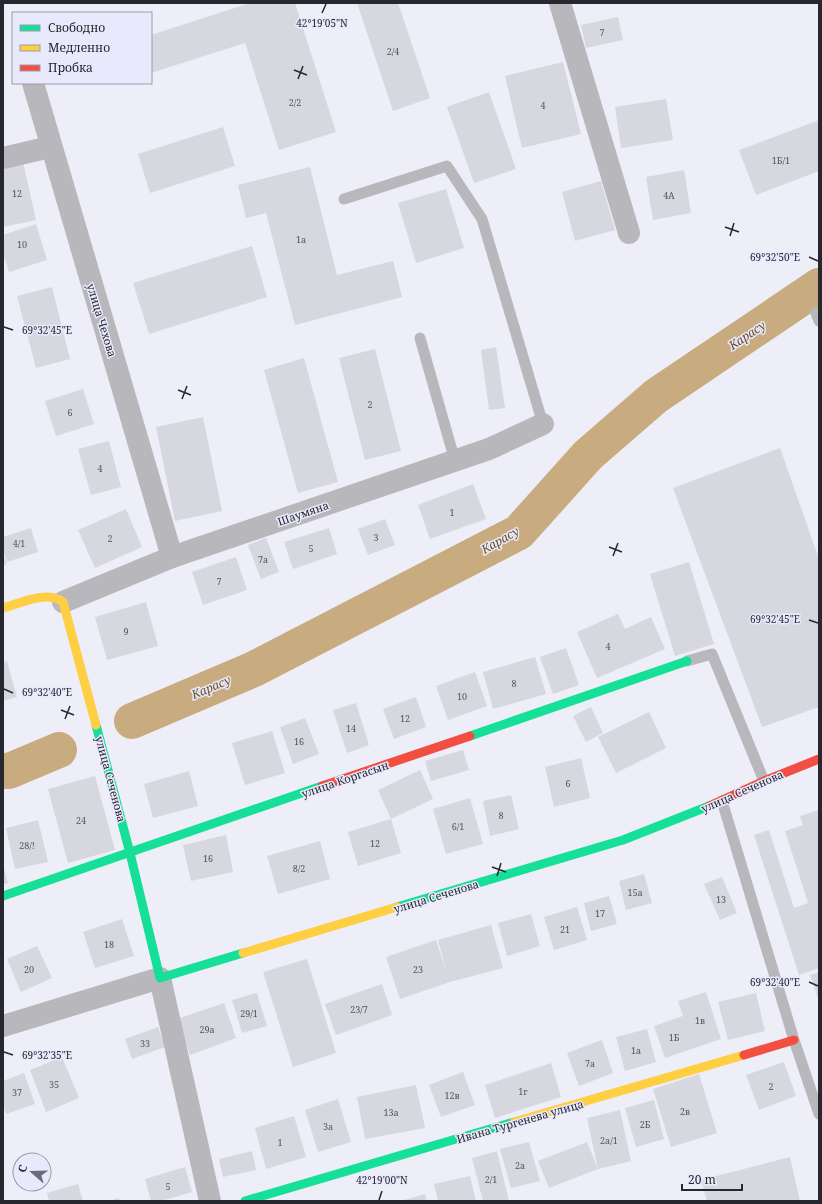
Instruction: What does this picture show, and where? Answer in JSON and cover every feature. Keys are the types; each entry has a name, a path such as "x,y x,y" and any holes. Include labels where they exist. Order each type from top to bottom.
{"street":[{"path":"560,3 629,233"},
{"name":"улица Чехова","path":"33,84 50,147 172,557"},
{"path":"3,158 50,147"},
{"name":"Шаумяна","path":"3,608 54,600 172,557 489,449 543,424"},
{"name":"улица Сеченова","path":"54,600 130,853 160,978"},
{"name":"улица Коргасын","path":"3,896 687,661"},
{"name":"улица Сеченова","path":"3,1026 623,840 722,801 764,781 819,759"},
{"path":"160,978 210,1201"},
{"name":"Ивана Тургенева улица","path":"245,1201 794,1040"}],"lane":[{"path":"344,199 447,166 482,219 543,424"},
{"path":"420,338 455,461"},
{"path":"687,661 712,654 764,781"},
{"path":"722,801 794,1040 819,1114"}],"building":[{"path":"250,3 295,3 336,132 279,150 245,43 152,73 152,35"},
{"path":"357,3 398,3 430,98 393,111"},
{"path":"618,17 623,40 586,48 581,25"},
{"path":"563,62 581,134 522,148 505,76"},
{"path":"489,92 516,169 474,183 447,107"},
{"path":"666,99 673,140 621,148 615,107"},
{"path":"819,120 819,171 756,195 739,150"},
{"path":"223,127 235,166 150,193 138,154"},
{"path":"23,162 36,220 3,227 3,166"},
{"path":"310,167 337,275 393,261 402,297 295,325 266,213 246,218 238,185"},
{"path":"684,170 691,213 653,220 646,177"},
{"path":"601,181 615,230 575,241 562,192"},
{"path":"446,189 464,248 416,263 398,203"},
{"path":"36,224 47,260 9,272 3,253 3,235"},
{"path":"252,246 267,297 149,334 133,283"},
{"path":"52,287 70,359 36,368 17,296"},
{"path":"496,347 505,408 489,410 481,350"},
{"path":"375,349 401,451 365,460 339,358"},
{"path":"304,358 338,482 298,493 264,370"},
{"path":"83,389 94,424 56,436 45,401"},
{"path":"203,417 222,511 175,521 156,427"},
{"path":"109,441 121,487 91,495 78,449"},
{"path":"780,448 819,559 819,707 762,727 673,488"},
{"path":"473,484 486,519 430,539 418,505"},
{"path":"126,509 142,547 95,568 78,530"},
{"path":"385,519 395,545 368,555 358,529"},
{"path":"31,528 38,552 7,562 3,550 3,537"},
{"path":"329,528 337,554 293,569 284,542"},
{"path":"266,538 279,572 261,579 248,545"},
{"path":"3,553 7,564 3,565"},
{"path":"236,557 247,590 203,605 192,572"},
{"path":"689,562 714,644 675,656 650,574"},
{"path":"146,602 158,646 107,660 95,617"},
{"path":"618,614 625,629 651,617 665,649 597,678 577,632"},
{"path":"566,648 579,685 553,694 540,657"},
{"path":"535,657 546,694 493,709 483,672"},
{"path":"7,661 17,697 3,701 3,663"},
{"path":"475,672 487,706 448,720 436,686"},
{"path":"416,697 426,727 394,739 383,709"},
{"path":"356,703 369,745 347,753 333,710"},
{"path":"591,707 603,733 586,742 573,716"},
{"path":"649,712 666,748 616,773 598,737"},
{"path":"305,718 319,754 293,764 280,727"},
{"path":"272,731 285,773 245,785 232,743"},
{"path":"463,750 469,770 431,781 425,761"},
{"path":"581,758 590,798 554,807 545,767"},
{"path":"420,770 433,799 391,819 378,790"},
{"path":"189,771 198,806 153,818 144,784"},
{"path":"95,776 115,850 68,863 48,789"},
{"path":"511,795 519,829 490,836 483,801"},
{"path":"470,798 483,844 446,854 433,809"},
{"path":"819,810 819,968 799,975 754,835 769,830 794,908 808,903 785,831 803,825 800,816"},
{"path":"391,819 401,853 358,866 348,832"},
{"path":"38,820 48,862 15,869 6,828"},
{"path":"226,835 233,872 191,881 183,845"},
{"path":"320,841 330,879 278,894 267,856"},
{"path":"3,865 8,883 3,884"},
{"path":"644,874 652,903 626,910 619,881"},
{"path":"722,877 737,913 720,920 704,884"},
{"path":"609,896 617,924 591,931 584,903"},
{"path":"577,907 587,940 554,950 544,917"},
{"path":"531,914 540,946 507,956 498,923"},
{"path":"122,919 134,956 95,968 83,932"},
{"path":"491,925 503,968 450,982 400,999 386,957 436,940 447,973 438,940"},
{"path":"37,946 52,978 21,992 7,959"},
{"path":"307,959 336,1053 293,1067 263,972"},
{"path":"819,972 819,1001 810,975"},
{"path":"382,984 392,1015 336,1035 325,1004"},
{"path":"706,992 721,1039 665,1058 654,1026 683,1016 678,1001"},
{"path":"257,993 267,1026 242,1033 232,1000"},
{"path":"756,993 765,1031 728,1040 718,1002"},
{"path":"224,1003 236,1038 190,1055 177,1019"},
{"path":"158,1027 165,1047 132,1059 125,1039"},
{"path":"647,1029 656,1062 625,1071 616,1037"},
{"path":"602,1040 613,1073 579,1086 567,1053"},
{"path":"62,1057 79,1098 46,1112 30,1070"},
{"path":"784,1062 796,1096 759,1110 746,1075"},
{"path":"551,1063 561,1097 495,1118 485,1085"},
{"path":"463,1072 475,1105 441,1117 429,1085"},
{"path":"24,1073 35,1104 6,1114 3,1105 3,1081"},
{"path":"699,1074 717,1133 671,1147 653,1089"},
{"path":"416,1085 425,1128 365,1139 357,1097"},
{"path":"338,1099 351,1142 318,1152 305,1110"},
{"path":"654,1100 664,1139 636,1147 625,1108"},
{"path":"620,1110 631,1161 598,1169 587,1118"},
{"path":"294,1116 306,1157 266,1169 255,1128"},
{"path":"529,1142 540,1181 511,1188 500,1149"},
{"path":"587,1142 598,1169 549,1188 538,1161"},
{"path":"252,1151 256,1170 223,1177 219,1159"},
{"path":"497,1151 509,1201 483,1201 472,1158"},
{"path":"790,1157 800,1201 707,1201 701,1180"},
{"path":"185,1167 192,1192 161,1201 151,1201 145,1179"},
{"path":"470,1176 476,1201 438,1201 434,1184"},
{"path":"78,1184 83,1201 49,1201 47,1193"},
{"path":"425,1194 427,1201 401,1201"},
{"path":"119,1198 120,1201 109,1201"}],"waterway":[{"name":"Карасу","path":"132,721 254,669 519,532 588,455 656,396 819,286"},
{"name":"Карасу","path":"3,771 9,771 59,750"}],"traffic: fast":[{"path":"470,736 687,661"},
{"path":"96,725 130,853 160,978 243,953"},
{"path":"3,896 322,786"},
{"path":"397,907 623,840 709,806"},
{"path":"245,1201 514,1122"}],"traffic: slow":[{"path":"3,608 42,597 49,597 63,602 96,725"},
{"path":"243,953 397,907"},
{"path":"514,1122 744,1055"}],"traffic: jam":[{"path":"322,786 470,736"},
{"path":"709,806 764,781 819,759"},
{"path":"744,1055 794,1040"}]}
